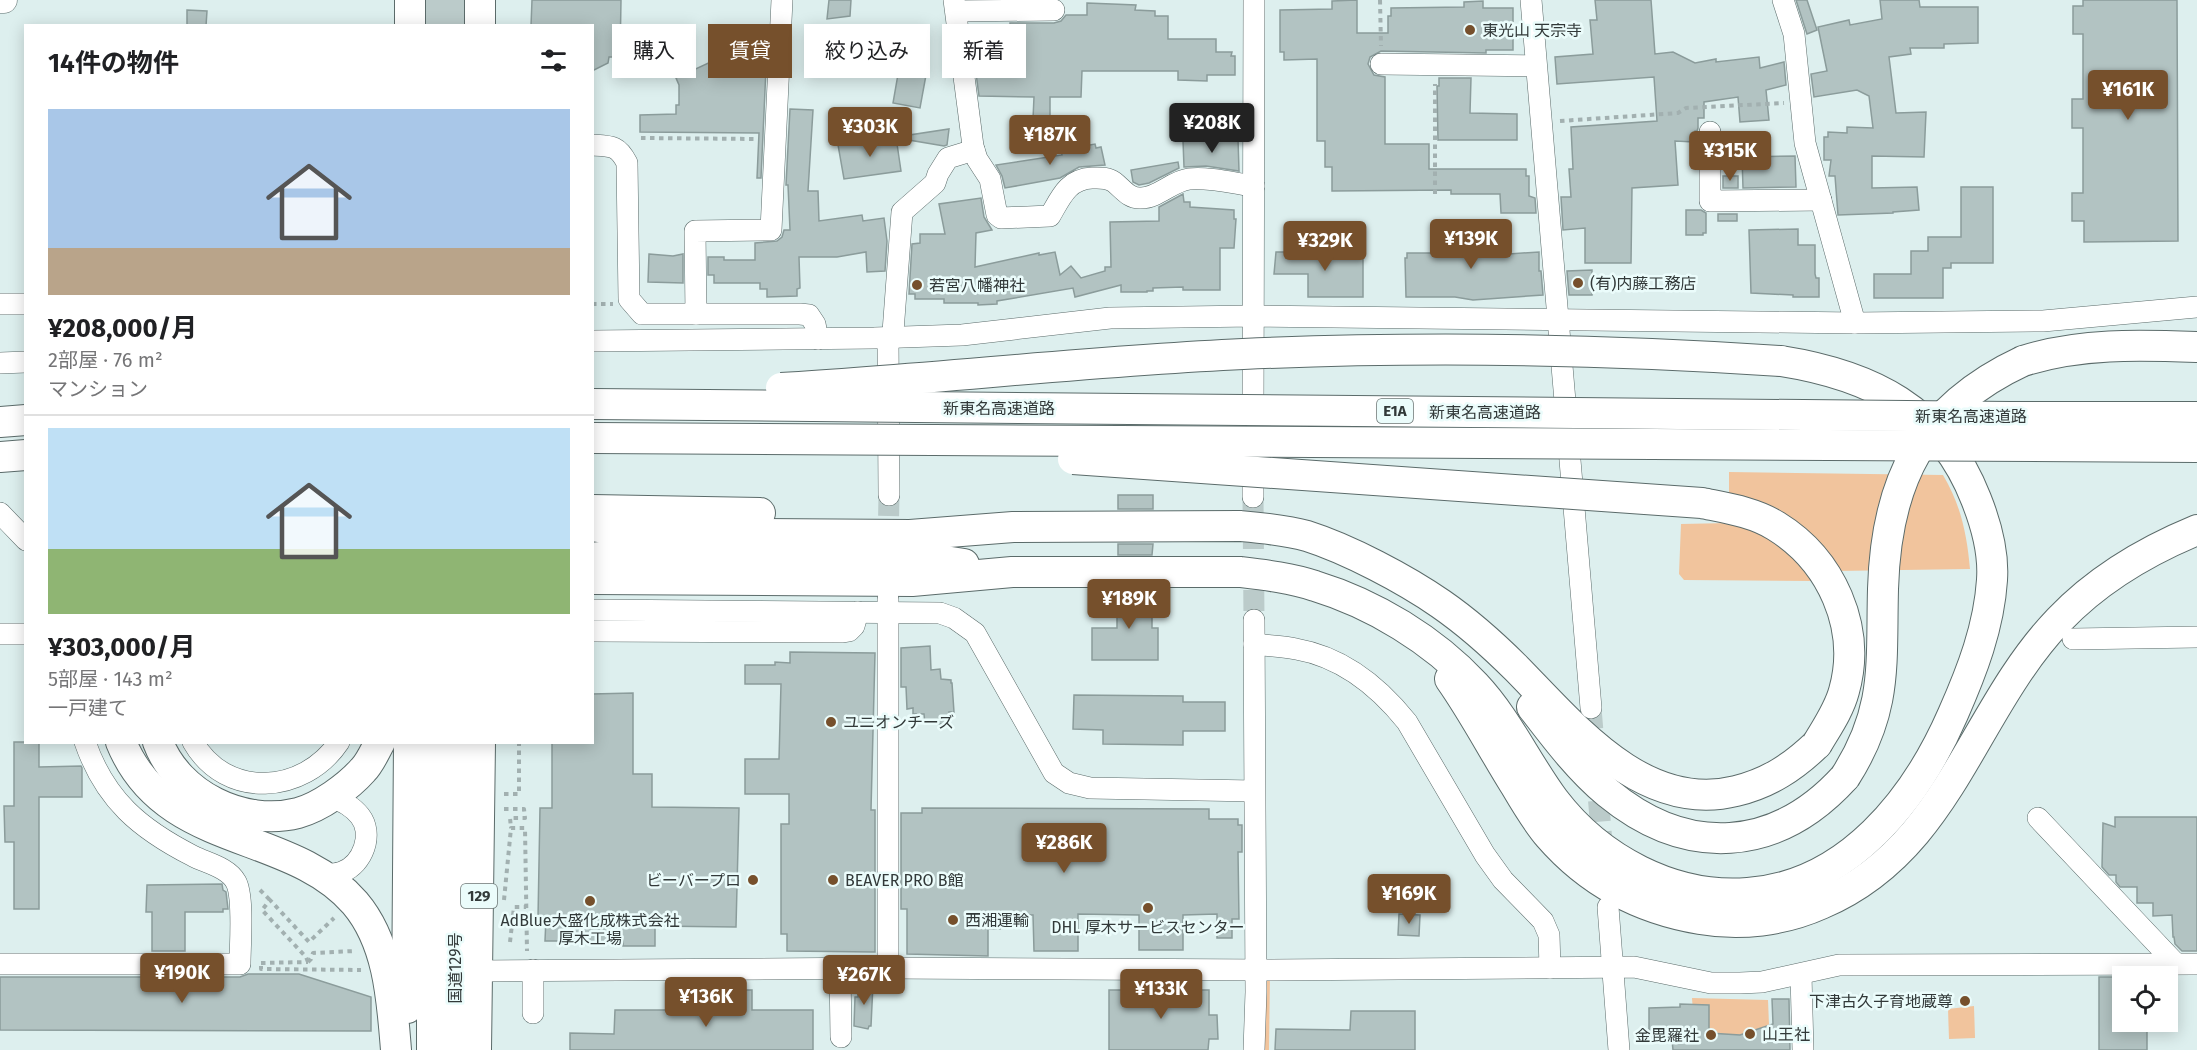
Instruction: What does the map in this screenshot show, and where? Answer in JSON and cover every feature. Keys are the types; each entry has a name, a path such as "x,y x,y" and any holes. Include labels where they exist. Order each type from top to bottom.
{"highway":[{"path":"410,0 410,24"},
{"path":"480,0 480,24"},
{"path":"1472,629 1560,744 1608,793 1628,808 1671,830 1694,836 1718,839 1764,832 1808,811 1829,795 1845,777 1867,738 1879,694 1883,588 1890,519 1898,489 1909,463 1923,440 1958,401 1977,386 2023,361 2050,352 2081,348 2197,347"},
{"path":"594,399 874,383 1158,359 1327,351 1412,349 1684,354 1781,361 1841,374 1871,385 1899,400 1942,438 1961,467 1984,520 1990,548 1992,578 1981,642 1971,674 1928,765 1902,801 1864,843 1841,861 1811,878 1780,888 1750,893 1719,894 1684,888 1650,876 1616,858 1576,824 1556,801 1488,700 1449,661 1414,634 1374,610 1317,586 1274,576 1240,572 1012,572 912,581 594,579"},
{"name":"新東名高速道路","path":"594,404 2197,417"},
{"path":"0,422 24,420"},
{"name":"新東名高速道路","path":"594,438 2197,447"},
{"path":"594,443 695,450 1034,456 1702,503 1742,511 1775,525 1802,546 1825,571 1840,600 1847,630 1849,661 1844,691 1832,720 1817,744 1796,764 1775,777 1748,788 1720,795 1691,795 1664,788 1638,776 1613,760 1558,713 1515,667 1442,604 1406,582 1342,550 1307,536 1273,529 1240,526 1012,527 910,535 635,533 594,526"},
{"path":"0,458 24,455"},
{"path":"594,510 916,516 1012,527"},
{"path":"1414,634 1440,663 1548,835 1572,860 1624,896 1652,908 1716,921 1746,922 1789,915 1839,897 1866,881 1890,861 1930,815 2032,652 2060,620 2092,590 2126,566 2153,550 2197,530"},
{"path":"594,558 636,554 913,556 1012,572"},
{"path":"122,744 129,761 149,788 176,809 202,825 277,854 323,876 356,904 380,949 388,978 396,1050"},
{"path":"159,744 164,758 183,781 208,800 241,813 269,816 299,813 332,797 364,769 379,744"},
{"path":"407,1050 410,744"},
{"name":"国道129号","path":"432,744 432,1050"},
{"name":"国道129号","path":"454,1050 455,744"},
{"name":"129","path":"476,1050 480,744"},
{"path":"480,832 488,744"}],"street":[{"path":"696,314 695,231 771,231 782,0"},
{"path":"1253,496 1254,0"},
{"path":"1531,0 1591,708"},
{"path":"1783,0 1794,34 1804,143 1855,323"},
{"path":"1054,10 955,6 974,150 990,179 997,215 1001,218 1050,216 1074,182 1084,178 1103,177 1112,180 1130,197 1140,198 1150,197 1187,179 1254,186"},
{"path":"1381,64 1536,66"},
{"path":"1710,132 1710,201 1821,200"},
{"path":"594,145 612,146 622,154 627,164 629,299 642,314 808,315 815,324 818,339"},
{"path":"889,495 888,338 893,332 902,212 935,183 948,158 974,150"},
{"path":"0,304 24,304"},
{"path":"596,341 962,335 1110,318 1254,316 1855,323 2043,321 2197,307"},
{"path":"0,363 24,362"},
{"path":"0,513 24,538"},
{"path":"888,605 888,968"},
{"path":"594,610 858,612 888,605 940,613 954,618 975,633 1054,773 1069,783 1090,788 1254,791"},
{"path":"594,631 843,632 849,631 854,626 858,612"},
{"path":"1254,620 1256,970 1254,1050"},
{"path":"0,634 24,634"},
{"path":"2073,639 2197,638"},
{"path":"1254,644 1297,649 1344,665 1365,680 1397,710 1407,722 1485,855 1503,880 1543,921 1549,935 1550,968"},
{"path":"0,964 240,964 240,894 235,880 226,871 154,835 126,812 105,786 92,763 86,744"},
{"path":"195,744 206,759 227,774 246,781 267,784 286,781 308,773 326,759 337,744"},
{"path":"323,876 343,872 356,863 364,850 366,836 362,818 349,805 332,797"},
{"path":"2038,818 2187,964"},
{"path":"1608,907 1619,1050"},
{"path":"478,971 530,964 1256,970 1634,967 1711,983 1762,982 1839,965 2187,964"},
{"path":"530,964 533,1013"},
{"path":"840,968 841,1037"},
{"path":"1801,975 1803,1050"}],"path":[{"path":"1380,0 1381,64"},
{"path":"1435,194 1436,65"},
{"path":"1541,122 1678,113 1686,108 1802,102"},
{"path":"640,138 775,139"},
{"path":"504,794 519,794 519,744"},
{"path":"503,810 525,809 525,818 510,818 504,908"},
{"path":"511,828 525,828 526,907 530,964"},
{"path":"308,962 306,957 262,910 270,900 309,942 334,918"},
{"path":"510,942 514,907 526,907"},
{"path":"308,962 313,952 357,951"},
{"path":"240,964 308,962"},
{"path":"261,963 261,969 368,970"}],"shaded area":[{"path":"1729,472 1943,475 1962,521 1970,569 1836,571 1812,581 1684,580 1679,574 1681,524 1729,523"},
{"path":"1270,974 1269,1050 1262,1050 1263,976"},
{"path":"1692,998 1768,1000 1770,1050 1695,1040"},
{"path":"1974,1006 1975,1038 1949,1039 1948,1009"}],"building":[{"path":"532,0 621,0 621,24 612,24 612,57 609,57 608,63 594,70 594,24 531,24"},
{"path":"829,0 851,0 850,16 827,19"},
{"path":"1357,0 1357,33 1388,33 1388,16 1391,16 1391,8 1464,7 1464,2 1483,1 1483,8 1513,8 1513,50 1486,50 1486,53 1381,51 1370,57 1368,64 1374,75 1385,77 1385,144 1429,144 1429,169 1526,169 1526,176 1529,176 1529,196 1535,198 1536,213 1501,213 1500,194 1451,194 1451,190 1332,191 1332,167 1325,167 1325,141 1317,141 1317,59 1284,60 1284,52 1280,52 1280,10 1332,9 1332,1"},
{"path":"1595,0 1651,0 1655,54 1673,52 1695,63 1716,59 1716,62 1759,57 1760,68 1784,62 1786,85 1766,90 1769,120 1740,122 1738,97 1704,102 1704,118 1698,118 1694,142 1675,141 1678,185 1632,188 1631,263 1585,263 1585,228 1563,230 1561,197 1571,197 1569,169 1573,169 1571,127 1657,121 1654,77 1557,84 1555,57 1593,54 1590,20 1597,20"},
{"path":"1796,0 1807,0 1817,30 1807,34"},
{"path":"1880,0 1919,0 1920,7 1978,7 1978,43 1944,44 1944,48 1910,48 1911,54 1889,57 1896,113 1926,112 1924,157 1872,156 1872,188 1917,187 1919,210 1838,215 1835,176 1829,176 1831,160 1824,160 1824,137 1828,137 1828,132 1847,133 1847,127 1873,128 1869,96 1857,90 1814,97 1811,74 1827,71 1818,27 1849,20 1850,25 1882,19"},
{"path":"2083,0 2177,0 2178,241 2084,242 2084,221 2072,221 2072,193 2083,193 2083,128 2072,128 2072,99 2083,99 2083,34 2073,34 2073,6 2083,6"},
{"path":"1087,3 1136,5 1135,10 1155,11 1155,16 1168,16 1168,39 1216,39 1216,52 1232,52 1231,56 1235,56 1235,75 1207,75 1207,81 1178,80 1178,71 1082,71 1081,97 1050,97 1050,120 1033,119 1034,97 979,96 977,78 1026,78 1026,24 1010,23 1054,23 1061,21 1066,15 1087,15"},
{"path":"187,10 207,11 206,24 187,24"},
{"path":"708,63 708,78 766,78 761,178 757,178 759,133 640,132 640,115 676,114 676,105 679,105 679,85 676,78 696,78 696,69"},
{"path":"897,78 925,78 920,108 893,103"},
{"path":"1439,78 1471,78 1470,113 1517,114 1517,140 1438,140 1437,86 1439,86"},
{"path":"790,109 813,110 808,191 818,191 819,221 862,215 863,221 884,218 887,241 885,271 867,272 866,252 837,257 799,257 800,288 797,289 797,296 767,297 767,289 760,289 760,283 714,283 714,275 708,275 708,257 724,257 724,260 755,260 755,243 777,241 782,237 784,230 790,230 788,185 786,185"},
{"path":"949,129 947,145 944,146 903,139 903,136"},
{"path":"896,137 901,171 844,179 838,145"},
{"path":"1238,139 1239,171 1206,166 1184,167 1183,141"},
{"path":"1095,144 1096,148 1101,147 1105,165 1079,167 1060,178 1005,188 996,165 1062,155 1061,150"},
{"path":"1795,156 1796,187 1743,188 1742,157"},
{"path":"1178,162 1179,168 1149,183 1139,185 1133,182 1131,170"},
{"path":"1723,176 1738,176 1738,188 1723,188"},
{"path":"1961,187 1993,187 1993,263 1951,263 1951,268 1943,268 1943,298 1874,298 1874,274 1911,274 1911,251 1928,251 1928,237 1961,237"},
{"path":"1183,194 1184,202 1190,202 1190,207 1234,210 1234,219 1236,219 1234,248 1220,248 1220,290 1183,290 1183,287 1153,288 1153,291 1147,292 1121,292 1121,285 1075,297 1073,288 997,301 997,304 978,305 978,303 944,303 944,299 915,299 915,294 909,294 912,244 920,243 920,234 945,234 939,204 981,198 984,217 992,230 976,233 975,267 1039,253 1039,255 1055,252 1060,275 1071,266 1081,278 1105,271 1105,267 1111,267 1110,222 1159,221 1159,207"},
{"path":"1686,210 1701,210 1706,213 1706,233 1686,235"},
{"path":"1718,214 1737,214 1737,221 1718,221"},
{"path":"1440,224 1474,224 1474,252 1509,251 1509,254 1539,252 1543,295 1473,300 1455,297 1406,297 1405,258 1407,258 1407,253 1440,253"},
{"path":"1798,229 1798,245 1815,245 1815,274 1816,278 1819,278 1819,297 1751,293 1749,230"},
{"path":"1276,252 1359,252 1359,257 1363,257 1363,297 1308,297 1308,274 1274,274"},
{"path":"649,254 673,256 683,254 683,283 648,282"},
{"name":"(有)内藤工務店","path":"1592,270 1592,295 1569,295 1567,271"},
{"path":"1118,495 1153,495 1153,509 1118,509"},
{"path":"1118,544 1153,544 1152,555 1118,555"},
{"path":"1117,589 1152,589 1152,628 1158,628 1158,660 1092,660 1092,628 1117,628"},
{"path":"930,646 931,670 940,669 941,679 951,680 952,683 954,712 949,712 949,724 925,724 924,714 913,714 913,708 907,709 906,687 901,687 901,648"},
{"path":"790,652 875,653 871,810 875,810 875,952 787,951 787,934 781,934 781,824 789,824 789,794 745,794 745,759 779,759 781,684 745,684 745,665 790,663"},
{"path":"633,693 633,774 652,774 652,807 739,808 736,927 655,926 655,946 623,946 623,941 545,941 546,918 538,918 540,808 552,808 552,744 594,744 594,694"},
{"path":"1074,695 1183,696 1183,702 1225,702 1225,731 1183,731 1183,745 1103,744 1103,730 1073,729"},
{"path":"14,742 39,744 39,767 81,766 82,797 39,797 39,909 14,909 14,842 5,842 4,806 14,806"},
{"path":"922,808 1209,809 1209,819 1238,819 1238,825 1242,825 1242,852 1238,852 1239,919 1232,919 1232,938 1217,938 1217,914 1183,915 1183,950 1139,950 1139,915 1078,914 1078,951 1034,951 1033,915 1000,914 1000,929 988,929 988,956 907,954 907,909 901,909 901,813 922,813"},
{"path":"2115,817 2197,817 2197,951 2182,951 2175,944 2172,915 2153,916 2153,903 2137,903 2137,887 2120,887 2116,882 2116,875 2109,875 2102,867 2103,823 2115,827"},
{"path":"222,884 226,892 228,909 223,909 223,912 185,912 185,951 152,951 152,912 146,912 147,885"},
{"path":"1399,914 1420,915 1419,936 1398,935"},
{"path":"248,974 299,974 371,997 371,1031 0,1030 0,977 240,977"},
{"path":"2099,977 2112,977 2112,1032 2147,1032 2147,1050 2099,1050"},
{"path":"858,984 873,984 871,1026 868,1029 854,1026"},
{"path":"702,990 752,990 752,1010 813,1010 813,1050 570,1050 570,1033 614,1034 615,1010 702,1010"},
{"path":"1109,990 1209,990 1209,1015 1217,1015 1218,1039 1209,1039 1208,1050 1109,1050"},
{"path":"1772,999 1789,999 1790,1050 1673,1050 1672,1040 1649,1041 1649,1008 1680,1007 1680,1004 1709,1005 1709,1033 1740,1035 1773,1024"},
{"path":"1351,1011 1415,1011 1415,1050 1275,1050 1276,1029 1350,1030"}],"tunnel":[{"path":"432,0 432,24"},
{"path":"455,0 455,24"},
{"path":"888,547 889,495"},
{"path":"1253,497 1254,620"},
{"path":"1591,708 1603,855"}],"place":[{"name":"東光山 天宗寺","path":"1470,30"},
{"name":"(有)内藤工務店","path":"1578,283"},
{"name":"若宮八幡神社","path":"917,285"},
{"name":"ユニオンチーズ","path":"831,722"},
{"name":"ビーバープロ","path":"753,880"},
{"name":"BEAVER PRO B館","path":"833,880"},
{"name":"AdBlue大盛化成株式会社 厚木工場","path":"590,901"},
{"name":"DHL 厚木サービスセンター","path":"1148,908"},
{"name":"西湘運輸","path":"953,920"},
{"name":"下津古久子育地蔵尊","path":"1965,1001"},
{"name":"山王社","path":"1750,1034"},
{"name":"金毘羅社","path":"1711,1035"}]}
